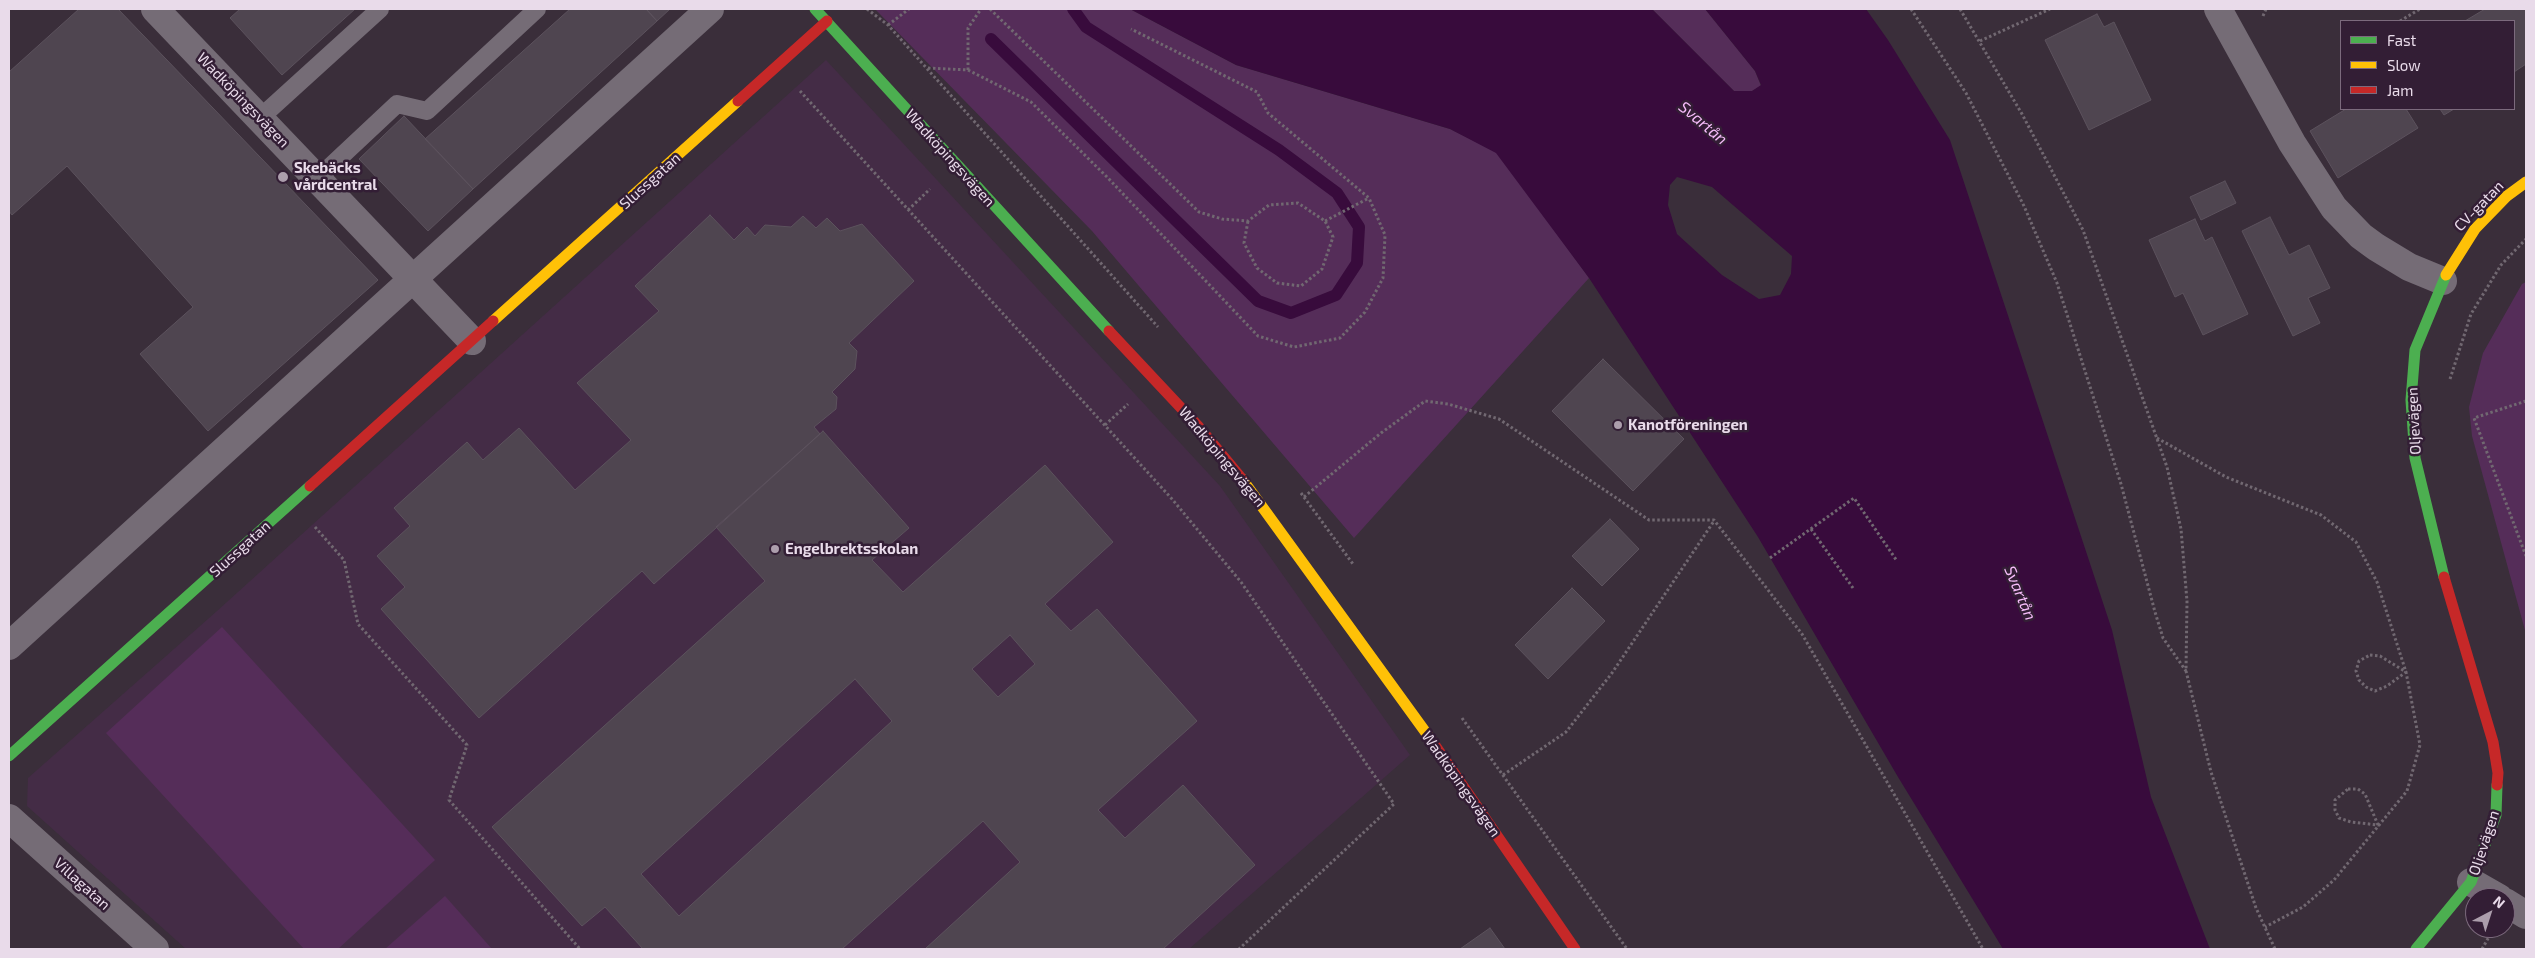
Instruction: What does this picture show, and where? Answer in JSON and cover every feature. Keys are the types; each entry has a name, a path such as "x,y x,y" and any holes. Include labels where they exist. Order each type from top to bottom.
{"street":[{"name":"Wadköpingsvägen","path":"155,9 414,278"},
{"path":"9,646 710,9"},
{"name":"Wadköpingsvägen","path":"815,9 974,185 1198,426 1252,490 1408,706 1575,949"},
{"path":"2218,9 2292,143 2334,208 2376,248 2408,267 2443,281"},
{"name":"Slussgatan","path":"9,756 827,21"},
{"name":"CV-gatan","path":"2443,281 2462,247 2475,229 2507,196 2526,182"},
{"path":"414,278 472,341"},
{"name":"Oljevägen","path":"2443,281 2416,350 2410,400 2418,468 2442,570 2493,742 2498,773 2496,815 2471,882 2482,888"},
{"name":"Villagatan","path":"9,818 155,949"},
{"path":"2416,949 2471,882"},
{"path":"2515,908 2526,915"}],"lane":[{"path":"260,118 380,9"},
{"path":"318,178 397,104 427,111 538,9"}],"path":[{"path":"867,9 888,25 909,9"},
{"path":"968,70 968,28 981,9"},
{"path":"990,9 1199,212 1222,219 1248,221 1269,205 1298,203 1325,221 1333,237 1322,269 1302,286 1277,283 1257,268 1244,243 1248,221"},
{"path":"1911,9 1966,93 2024,206 2057,283 2121,484 2163,638 2186,671"},
{"path":"1960,9 2022,114 2084,230 2167,467 2181,529 2187,601 2186,671 2211,772 2256,908 2275,949"},
{"path":"1980,41 2050,9"},
{"path":"2402,20 2418,9"},
{"path":"927,68 968,70 1032,102 1107,177 1258,336 1294,347 1340,338 1366,312 1383,278 1385,235 1369,198 1268,113 1257,92 1131,29"},
{"path":"778,66 1172,499 1241,582 1394,804 1239,949"},
{"path":"1325,221 1369,198"},
{"path":"2448,386 2460,342 2471,314 2501,265 2526,239"},
{"path":"1304,497 1381,433 1425,401 1448,404 1499,420 1649,520 1714,520"},
{"path":"2526,401 2474,418 2526,556"},
{"path":"2156,438 2226,477 2321,516 2356,542 2377,582 2406,672 2420,745 2407,791 2334,880 2303,907 2265,927"},
{"path":"1770,558 1854,498 1897,561"},
{"path":"292,502 344,560 358,624 467,745 449,800 580,949"},
{"path":"1503,775 1566,732 1612,673 1714,520"},
{"path":"1714,520 1802,634 1982,949"},
{"path":"1811,529 1853,588"},
{"path":"2370,655 2380,656 2406,672 2387,686 2375,690 2366,687 2359,680 2356,671 2360,661 2370,655"},
{"path":"2348,789 2358,789 2365,794 2378,824 2351,822 2339,818 2335,810 2336,800 2348,789"},
{"path":"2482,949 2488,938"}],"shaded area":[{"path":"875,9 1130,9 1236,65 1450,129 1499,153 1589,278 1354,538 1092,231"},
{"path":"1652,9 1705,9 1755,71 1761,86 1752,91 1734,91"},
{"name":"Engelbrektsskolan","path":"826,60 1220,486 1410,755 1189,949 186,949 27,806 28,778 217,611"},
{"path":"2526,282 2526,634 2472,436 2469,407 2483,353 2522,284"},
{"path":"222,627 435,860 338,949 304,949 106,733"},
{"path":"445,896 492,949 385,949"}],"water":[{"name":"Svartån","path":"1130,9 1652,9 1734,91 1752,91 1761,85 1755,71 1705,9 1866,9 1888,40 1950,140 2112,630 2151,797 2210,949 2003,949 1898,777 1758,537 1589,278 1496,153 1450,129 1236,65","holes":["1677,177 1712,187 1792,256 1791,274 1780,295 1759,299 1722,275 1677,234 1668,205 1670,185"]}],"building":[{"path":"79,9 118,9 378,280 208,431 140,354 193,307 67,166 12,215 9,211 9,72"},
{"path":"240,9 355,9 282,75 230,18"},
{"path":"570,9 646,9 657,21 473,189 425,139"},
{"path":"646,9 670,9 657,21"},
{"path":"2485,9 2526,9 2526,64 2515,71 2515,20 2467,20"},
{"path":"2097,14 2104,27 2114,22 2151,100 2089,130 2045,40"},
{"path":"2344,110 2407,110 2418,128 2338,178 2310,131"},
{"path":"2441,110 2452,110 2444,115"},
{"path":"404,116 473,189 428,231 359,159"},
{"path":"2225,181 2236,203 2201,220 2190,197"},
{"path":"710,215 734,240 747,227 755,236 765,225 791,227 803,216 816,228 827,218 840,231 862,224 914,281 849,343 857,351 855,369 832,392 837,397 836,409 814,427 820,434 654,584 642,571 479,718 381,609 405,587 377,556 410,526 394,508 467,442 483,460 519,428 575,490 631,440 577,383 659,311 635,286"},
{"path":"2270,217 2289,255 2309,245 2330,288 2308,298 2320,323 2293,336 2242,231"},
{"path":"2195,219 2205,241 2212,237 2248,314 2203,335 2183,293 2175,297 2149,240"},
{"name":"Kanotföreningen","path":"1603,359 1684,439 1633,491 1552,411"},
{"path":"823,431 909,528 872,560 903,592 1045,465 1113,542 1045,604 1071,631 1097,609 1197,721 1098,810 1125,838 1183,785 1255,865 1163,949 925,949 1020,862 983,821 842,949 643,949 605,907 582,926 492,827 765,581 716,527","holes":["1010,635 1035,664 998,697 972,669","855,679 892,721 679,916 641,874"]},
{"path":"1610,519 1639,549 1602,586 1572,556"},
{"path":"1572,588 1605,621 1548,679 1515,645"},
{"path":"1490,928 1505,949 1460,949"}],"waterway":[{"path":"991,39 1258,301 1291,313 1336,295 1357,263 1359,227 1337,193 1279,150 1086,27 1073,9"}],"traffic: fast":[{"path":"815,9 1109,331"},
{"path":"2444,577 2415,458 2411,400 2415,350 2446,275"},
{"path":"9,756 310,486"},
{"path":"2416,949 2471,882 2496,815 2497,785"}],"traffic: slow":[{"path":"493,321 738,101"},
{"path":"2446,275 2475,229 2507,196 2526,182"},
{"path":"1242,479 1432,741"}],"traffic: jam":[{"path":"738,101 827,21"},
{"path":"310,486 493,321"},
{"path":"1109,331 1198,426 1242,479"},
{"path":"2444,577 2493,742 2498,773 2497,785"},
{"path":"1432,741 1575,949"}],"place":[{"name":"Skebäcks vårdcentral","path":"283,177"},
{"name":"Kanotföreningen","path":"1618,425"},
{"name":"Engelbrektsskolan","path":"775,549"}]}
